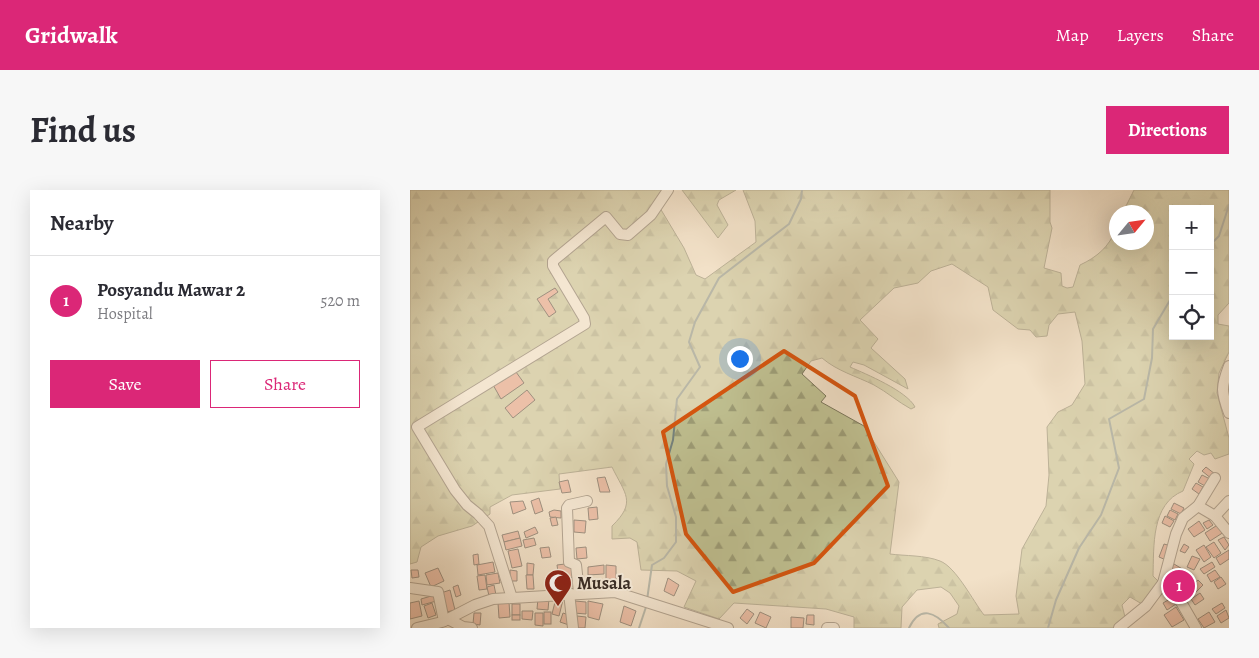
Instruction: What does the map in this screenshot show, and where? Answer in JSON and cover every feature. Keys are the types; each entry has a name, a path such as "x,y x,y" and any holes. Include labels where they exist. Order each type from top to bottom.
{"street":[{"path":"512,598 489,526 466,505 414,428 585,324 584,318 553,266 553,261 601,219 606,218 620,234 628,235 651,215 668,190"},
{"path":"1229,366 1221,391 1229,413"},
{"path":"1119,628 1146,606 1163,583 1176,534 1183,518 1198,506 1215,478"},
{"path":"573,628 576,565 569,562 567,508 569,504 587,501"},
{"path":"1215,516 1229,501"},
{"path":"1198,506 1215,516 1229,533"},
{"path":"1163,583 1181,602 1196,628"},
{"path":"410,588 438,592 446,620"},
{"path":"417,628 446,620 486,600 574,593 615,592 728,628"},
{"path":"446,620 463,627 472,628"},
{"path":"827,628 834,628"}],"highlighted area":[{"path":"784,351 855,396 888,486 814,563 733,592 686,534 663,432"}],"green space":[{"path":"410,190 673,190 660,208 684,248 696,275 705,279 756,242 755,221 743,190 1050,190 1050,222 1052,228 1044,268 1061,273 1062,286 1067,288 1073,287 1080,265 1092,259 1109,242 1109,250 1154,250 1154,205 1126,205 1134,190 1229,190 1229,303 1218,315 1218,324 1229,326 1229,352 1219,373 1217,393 1229,438 1229,454 1215,459 1211,453 1204,455 1197,451 1189,459 1194,464 1183,491 1173,497 1165,506 1156,527 1153,576 1158,581 1142,604 1130,597 1122,605 1125,617 1115,628 939,628 938,624 957,614 959,606 950,593 941,587 917,590 902,607 901,628 854,628 854,617 826,609 734,603 719,619 684,607 696,581 677,571 641,570 637,542 630,538 612,539 612,526 620,518 624,510 626,498 612,467 559,474 560,489 512,495 490,507 490,514 472,526 438,536 421,547 417,562 410,564","holes":["952,264 988,287 993,310 1018,329 1030,330 1036,337 1047,336 1049,325 1058,314 1075,312 1082,341 1085,384 1072,405 1058,412 1047,427 1049,475 1046,506 1022,549 1016,596 1019,614 984,615 958,577 946,564 928,558 890,554 899,482 864,426 821,402 826,396 802,374 811,361 822,358 840,370 874,385 911,409 915,407 904,395 850,367 853,362 864,365 908,389 905,379 871,348 878,339 860,320 894,288 918,283 931,271"]},
{"path":"682,190 736,190 719,200 717,205 728,225 718,238"}],"building":[{"path":"555,288 558,292 548,299 556,312 549,317 537,299"},
{"path":"516,372 524,383 501,399 492,383 500,378 502,381"},
{"path":"527,390 535,400 513,418 505,408"},
{"path":"1206,467 1215,474 1212,479 1202,471"},
{"path":"1202,475 1210,479 1205,486 1198,482"},
{"path":"605,477 610,492 600,492 597,478"},
{"path":"568,480 571,492 562,493 559,482"},
{"path":"1196,483 1203,487 1199,494 1192,489"},
{"path":"539,498 543,511 535,514 531,501"},
{"path":"523,501 526,509 513,514 510,502"},
{"path":"1174,503 1184,508 1181,514 1171,509"},
{"path":"597,507 598,519 589,520 588,508"},
{"path":"554,510 561,511 561,518 550,517 549,512"},
{"path":"1170,510 1178,514 1175,520 1167,516"},
{"path":"1165,516 1174,521 1170,527 1162,523"},
{"path":"556,517 558,525 552,526 550,518"},
{"path":"574,520 586,521 585,533 574,532"},
{"path":"1209,520 1213,525 1207,529 1203,523"},
{"path":"1199,521 1205,530 1194,537 1188,529"},
{"path":"1219,524 1224,532 1210,541 1205,533"},
{"path":"535,527 538,533 526,538 524,532"},
{"path":"518,531 520,538 504,542 502,535"},
{"path":"1224,537 1229,545 1225,550 1218,540"},
{"path":"520,538 522,546 506,550 504,542"},
{"path":"534,538 536,545 525,548 523,540"},
{"path":"1214,542 1221,553 1214,558 1206,547"},
{"path":"1164,544 1171,546 1166,560 1159,557"},
{"path":"1184,544 1189,547 1185,553 1180,551"},
{"path":"1204,545 1211,557 1204,562 1196,550"},
{"path":"549,547 551,557 542,558 540,548"},
{"path":"586,547 587,558 577,559 576,548"},
{"path":"518,549 522,566 512,568 508,551"},
{"path":"1229,550 1229,559 1220,565 1216,558"},
{"path":"478,554 479,564 474,565 473,555"},
{"path":"1192,556 1200,559 1194,570 1187,567"},
{"path":"493,562 495,572 478,575 477,565"},
{"path":"1212,562 1215,567 1204,574 1200,569"},
{"path":"527,563 534,564 533,575 527,575"},
{"path":"573,563 575,577 559,579 557,565"},
{"path":"1174,564 1184,570 1179,577 1170,571"},
{"path":"604,565 604,574 588,575 588,567"},
{"path":"606,565 616,566 616,580 606,579"},
{"path":"438,568 444,581 431,587 425,573"},
{"path":"411,570 418,570 419,577 412,578"},
{"path":"510,570 517,571 517,581 510,581"},
{"path":"1215,570 1220,577 1211,582 1207,575"},
{"path":"498,573 500,583 487,585 486,575"},
{"path":"1173,574 1188,590 1181,596 1166,581"},
{"path":"1188,574 1195,579 1189,587 1182,581"},
{"path":"485,575 487,589 479,590 477,576"},
{"path":"526,575 533,575 534,589 527,589"},
{"path":"1221,577 1226,584 1218,589 1214,582"},
{"path":"668,578 679,585 674,596 664,591"},
{"path":"1198,580 1203,585 1194,594 1189,589"},
{"path":"458,585 461,595 456,597 453,587"},
{"path":"494,585 496,595 489,596 487,587"},
{"path":"450,590 455,610 447,612 441,593"},
{"path":"1200,593 1204,599 1195,605 1191,599"},
{"path":"438,594 440,600 422,605 421,599"},
{"path":"1175,596 1179,602 1167,610 1163,603"},
{"path":"538,598 549,599 548,610 537,609"},
{"name":"Musala","path":"556,598 563,600 559,616 552,614"},
{"path":"419,601 422,616 410,619 410,603"},
{"path":"575,601 586,602 586,614 574,613"},
{"path":"588,601 603,604 599,620 588,617"},
{"path":"509,602 510,617 499,618 498,603"},
{"path":"432,603 436,615 428,618 424,606"},
{"path":"1222,603 1225,608 1216,614 1212,609"},
{"path":"512,604 520,604 520,615 512,615"},
{"path":"624,606 636,611 631,626 620,622"},
{"path":"1176,607 1184,620 1172,627 1164,615"},
{"path":"747,609 754,614 747,624 740,618"},
{"path":"1226,610 1229,618 1221,623 1217,616"},
{"path":"522,611 533,611 532,620 522,619"},
{"path":"544,612 551,612 551,624 544,624"},
{"path":"760,612 771,617 766,628 755,623"},
{"path":"1209,612 1215,622 1204,628 1198,619"},
{"path":"474,613 481,613 480,625 473,624"},
{"path":"535,613 543,613 543,626 535,625"},
{"path":"563,613 572,616 569,625 560,622"},
{"path":"512,615 520,615 520,620 512,620"},
{"path":"807,615 814,615 814,625 806,624"},
{"path":"577,616 586,617 585,628 576,628"},
{"path":"791,617 804,618 803,628 791,628"}],"waterway":[{"path":"647,600 652,565 664,558 676,542 676,517 667,486 666,464 673,440 677,399 700,367 689,342 695,322 719,278 789,224 801,199 802,190"},
{"path":"1214,241 1219,236 1229,205"},
{"path":"1048,628 1056,600 1079,548 1101,515 1119,468 1109,419 1144,399 1152,358 1153,329 1169,302"},
{"path":"639,628 646,607"},
{"path":"909,628 918,616 928,613 944,622 949,628"}],"place":[{"name":"Posyandu Mawar 2","path":"1179,586"},
{"name":"Musala","path":"558,607"}]}
